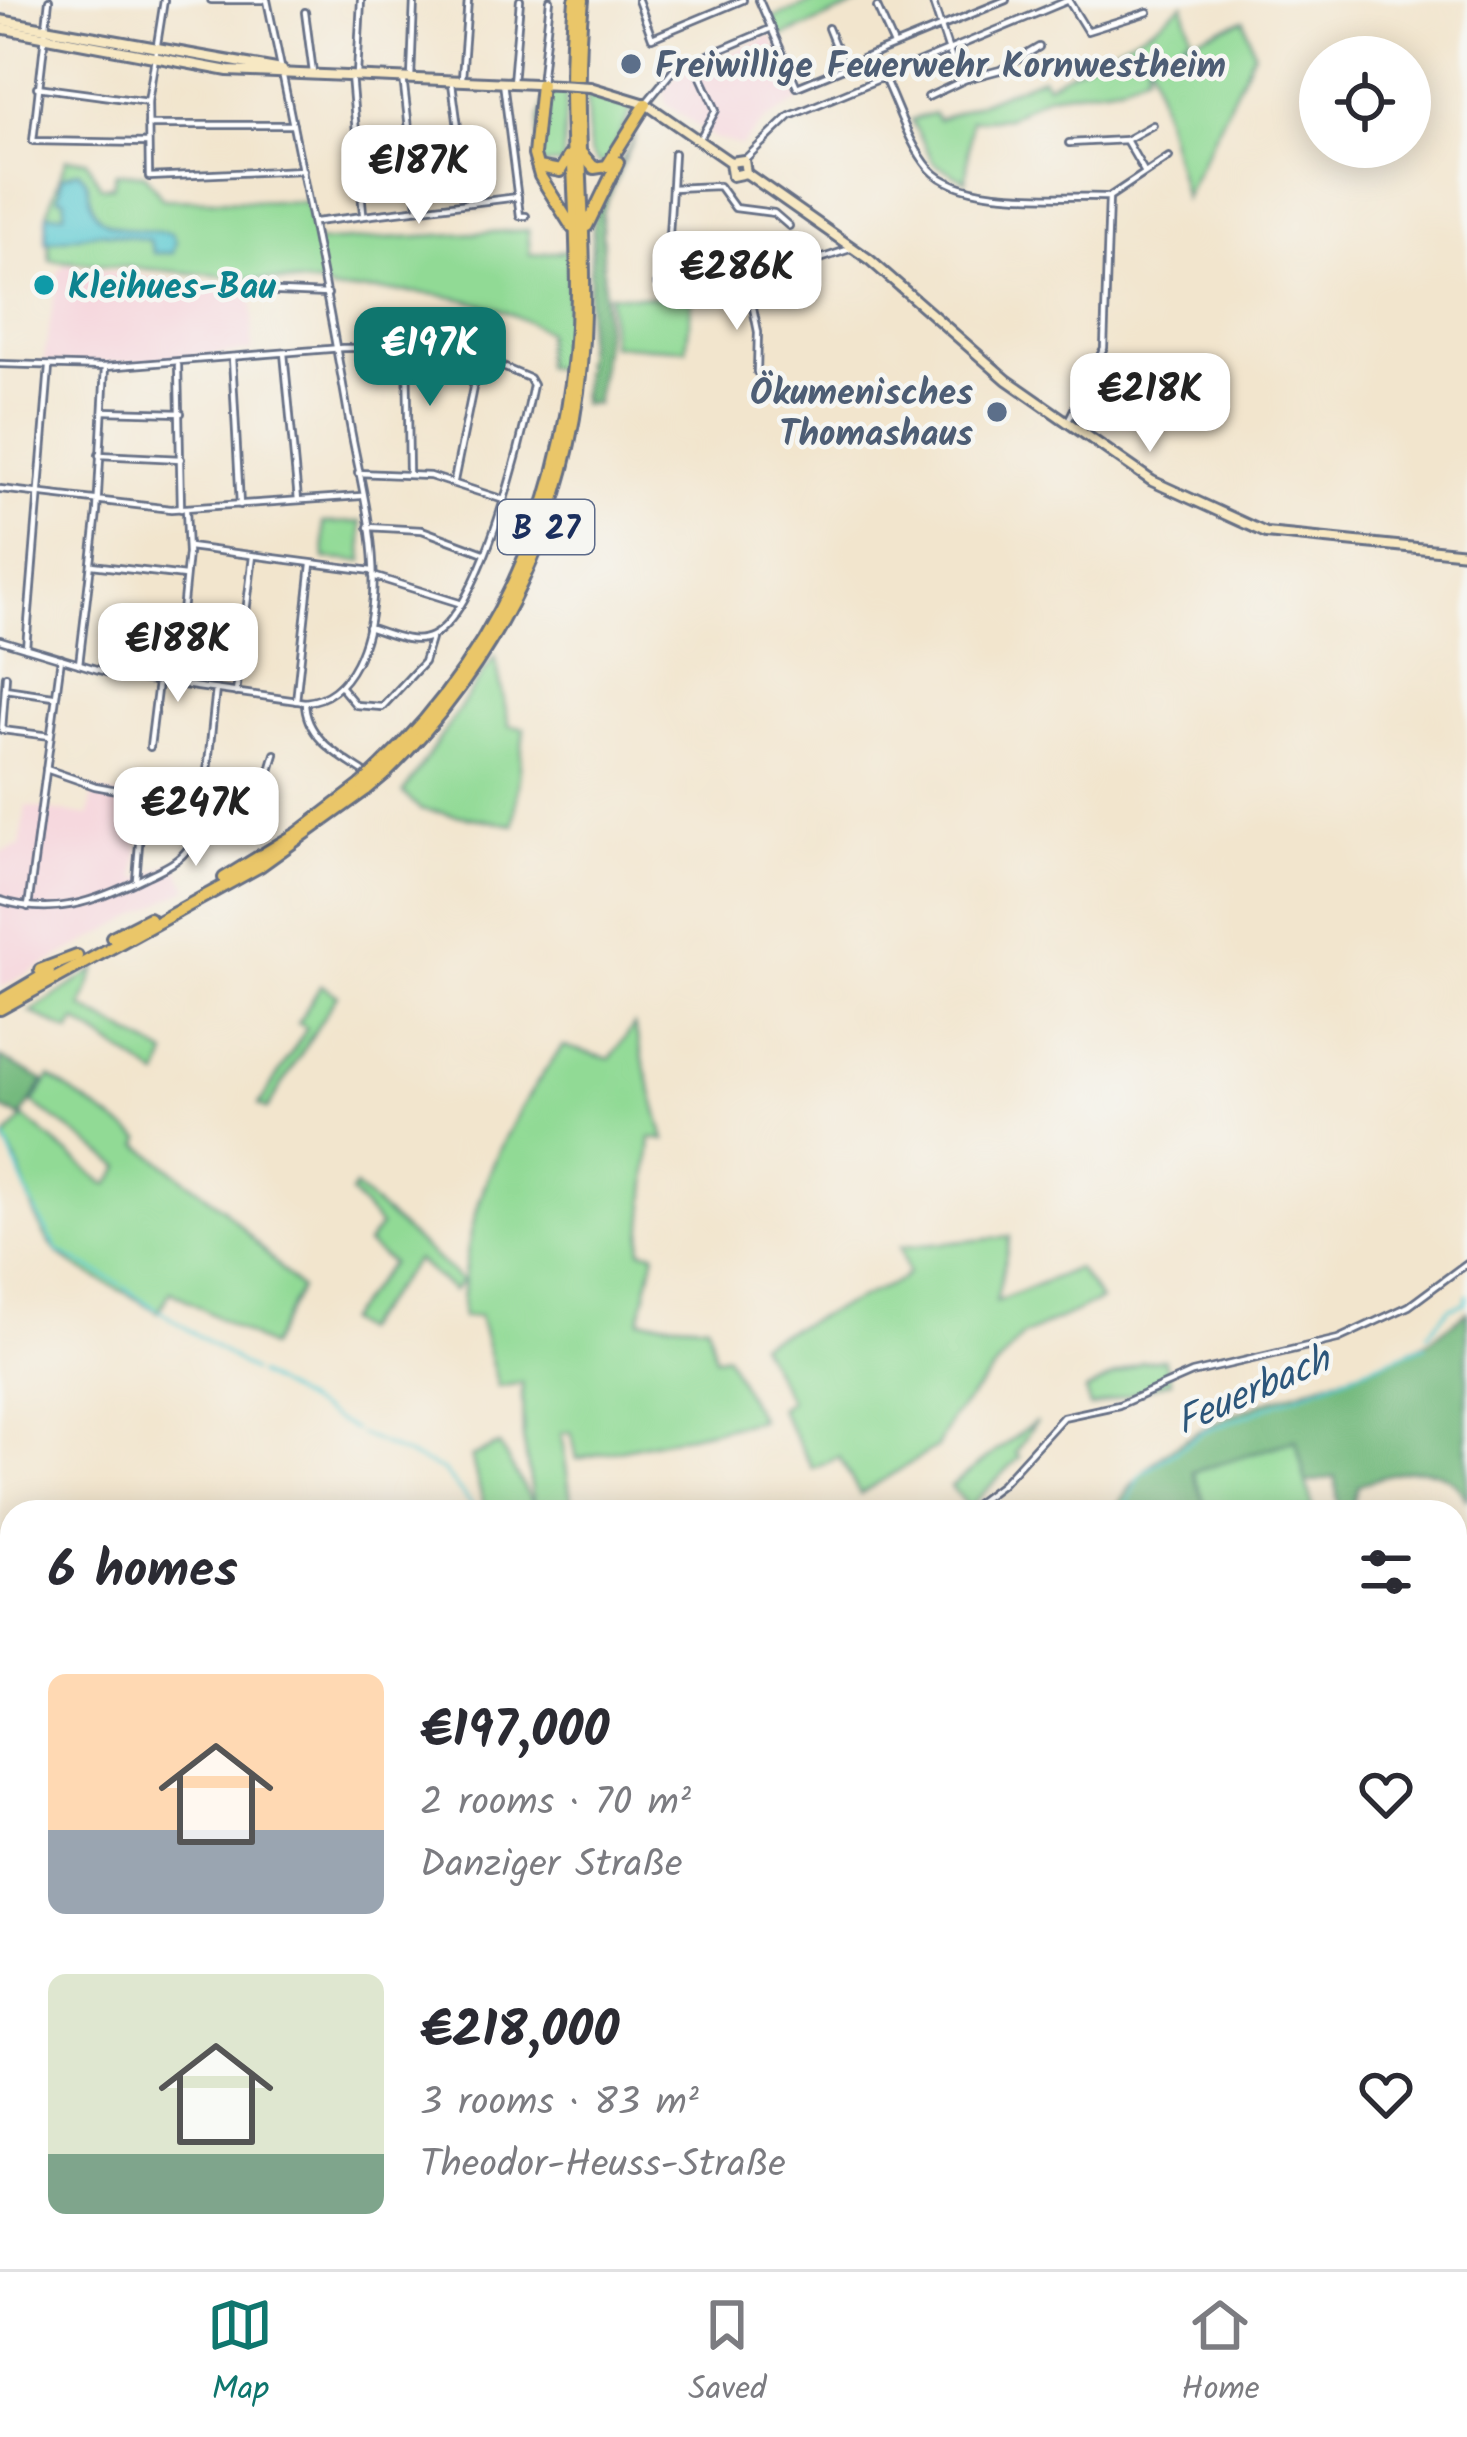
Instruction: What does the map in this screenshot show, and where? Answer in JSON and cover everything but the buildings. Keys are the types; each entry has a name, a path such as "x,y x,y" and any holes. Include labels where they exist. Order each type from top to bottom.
{"highway":[{"name":"B 27","path":"0,1008 77,956 256,860 383,770 473,659 532,542 558,460 572,382 579,235 575,146 579,0"},
{"path":"541,84 536,165 579,235"},
{"name":"B 27","path":"579,235 646,104"},
{"path":"536,165 549,173 560,171 575,146 587,163 601,169 623,146"},
{"name":"B 27","path":"0,1008 260,866 363,782"},
{"path":"0,992 77,956"}],"street":[{"path":"50,0 33,141 148,143"},
{"path":"164,0 148,102 149,177 303,170"},
{"path":"0,640 158,682 304,702 324,698 340,686 368,627 373,574 368,527 284,71 265,0 211,0"},
{"path":"361,0 354,75 363,213"},
{"path":"415,0 407,78 418,206"},
{"path":"468,0 457,80 468,202"},
{"path":"520,0 508,82 520,216 526,216"},
{"path":"541,84 550,0"},
{"path":"648,0 639,2 652,38 743,0"},
{"path":"760,0 796,87 853,64"},
{"path":"932,0 947,48 966,79"},
{"path":"862,59 1006,0"},
{"path":"726,193 744,160 790,116 947,48 1069,0 1087,31 1148,12"},
{"path":"877,8 894,45"},
{"path":"304,12 313,73"},
{"path":"0,24 159,54 284,71 590,87 646,104 736,171 852,247 1007,380 1055,415 1069,419 1079,434 1114,459 1247,527 1292,538 1420,544 1467,553"},
{"path":"646,104 666,75 772,28"},
{"path":"828,28 844,68"},
{"path":"928,97 1000,70 1039,47"},
{"path":"694,62 716,110 699,140"},
{"path":"883,76 922,158 948,183 981,192 1109,197 1169,157"},
{"path":"37,87 148,102"},
{"path":"148,125 294,124"},
{"path":"1069,143 1126,140 1153,124"},
{"path":"1126,140 1144,171"},
{"path":"657,284 666,285 674,153"},
{"path":"672,188 719,186 736,171"},
{"path":"719,186 735,208 774,213 789,226"},
{"path":"315,222 518,197"},
{"path":"1069,419 1104,348 1109,197"},
{"path":"757,372 758,332 748,283 843,255 852,247"},
{"path":"255,291 328,294"},
{"path":"407,346 409,473"},
{"path":"0,364 106,368 407,346 480,353 529,378 529,406 505,501 460,603 431,637 424,662 387,705 356,706 340,686"},
{"path":"284,353 298,500"},
{"path":"454,481 480,353"},
{"path":"232,357 241,505"},
{"path":"174,685 189,547 178,363"},
{"path":"26,648 49,367"},
{"path":"79,664 92,565 106,368"},
{"path":"103,411 181,413"},
{"path":"99,455 181,459"},
{"path":"358,473 409,473 454,481 505,501"},
{"path":"0,489 184,509 362,496"},
{"path":"368,527 422,530 484,554"},
{"path":"189,547 373,574 460,603"},
{"path":"236,693 253,556"},
{"path":"296,701 311,563"},
{"path":"92,565 185,576"},
{"path":"368,627 399,638 431,637"},
{"path":"28,907 61,658"},
{"path":"7,676 2,730 50,736"},
{"path":"150,747 158,682"},
{"path":"5,689 53,696"},
{"path":"0,900 28,907 71,907 136,881 179,857 196,829 216,691"},
{"path":"304,702 312,730 363,782 388,788"},
{"path":"196,829 235,829 246,824 255,813 275,754"},
{"path":"46,770 143,796 200,805"},
{"path":"136,881 143,796"},
{"path":"981,1500 1001,1485 1063,1417 1119,1405 1192,1373 1333,1341 1409,1306 1467,1263"}],"shaded area":[{"path":"771,35 799,101 764,121 741,146 714,138 666,104 664,89 677,76"},
{"path":"65,265 253,292 252,351 137,362 43,363 59,270"},
{"path":"93,790 142,802 136,880 174,862 189,888 0,988 0,852 20,846 26,806 89,816"}],"green space":[{"path":"817,0 869,0 779,38 772,18"},
{"path":"1183,4 1191,34 1180,43 1244,20 1254,52 1184,198 1150,60 1168,48 1148,58 1147,72 1120,85 1048,95 1007,118 971,120 966,181 934,163 911,120 934,113 938,120 1042,77 1047,84 1153,27"},
{"path":"566,92 563,164 541,165 542,108 550,93"},
{"path":"586,92 634,105 607,162 597,163 590,153"},
{"path":"636,134 602,213 605,332 596,404 581,404 594,214"},
{"path":"66,159 86,160 101,187 113,186 116,173 144,174 163,199 306,202 316,242 528,230 530,255 569,250 566,370 544,366 546,332 470,301 50,260 47,214"},
{"path":"609,294 692,300 686,349 611,345"},
{"path":"361,522 363,561 325,559 323,523"},
{"path":"495,656 509,726 524,728 514,825 420,809 403,793"},
{"path":"96,969 82,1007 167,1055 159,1077 76,1021 70,1032 31,1012"},
{"path":"321,985 337,995 267,1109 259,1105 307,1028 298,1023"},
{"path":"634,1025 665,1140 651,1138 641,1250 655,1253 640,1320 707,1324 715,1358 726,1355 760,1420 577,1459 571,1432 561,1433 571,1500 533,1500 523,1437 522,1383 498,1387 479,1316 462,1317 469,1242 504,1140 563,1046 610,1059"},
{"path":"0,1057 44,1081 21,1117 0,1108"},
{"path":"50,1077 141,1139 139,1145 222,1207 300,1289 269,1347 171,1291 158,1312 72,1264 52,1246 4,1140 24,1117 104,1183 109,1184 121,1167 33,1103"},
{"path":"355,1187 462,1281 453,1291 416,1260 360,1331 345,1321 391,1263 367,1244 380,1226 351,1193"},
{"path":"1010,1237 996,1302 1077,1268 1101,1300 1023,1336 952,1418 937,1447 860,1494 839,1457 813,1469 779,1408 790,1401 759,1343 901,1280 908,1273 900,1247"},
{"path":"1467,1312 1467,1500 1446,1476 1418,1470 1358,1486 1354,1500 1338,1500 1335,1477 1306,1483 1296,1440 1193,1472 1204,1500 1123,1500 1140,1477 1172,1449 1208,1426 1375,1365 1435,1337"},
{"path":"1164,1359 1171,1381 1090,1407 1085,1391 1142,1362"},
{"path":"1036,1421 1016,1453 1020,1457 976,1500 962,1500 951,1486"},
{"path":"1296,1440 1311,1500 1204,1500 1193,1472"},
{"path":"499,1445 531,1500 483,1500 471,1457"}],"water":[{"path":"78,171 86,179 92,206 106,222 171,233 176,241 173,253 154,253 149,240 101,232 46,242 47,214 64,214 65,199 59,198 62,177"}],"waterway":[{"path":"5,1138 33,1206"},
{"path":"35,1210 58,1251 120,1284"},
{"path":"124,1287 156,1309"},
{"name":"Feuerbach","path":"1428,1334 1449,1308 1465,1303 1467,1295"},
{"path":"160,1311 252,1371"},
{"name":"Feuerbach","path":"1129,1500 1141,1475 1202,1433 1426,1345"},
{"path":"257,1374 354,1430"},
{"path":"360,1434 443,1471 468,1500"}],"place":[{"name":"Freiwillige Feuerwehr Kornwestheim","path":"631,64"},
{"name":"Kleihues-Bau","path":"44,285"},
{"name":"Ökumenisches Thomashaus","path":"997,412"}]}
